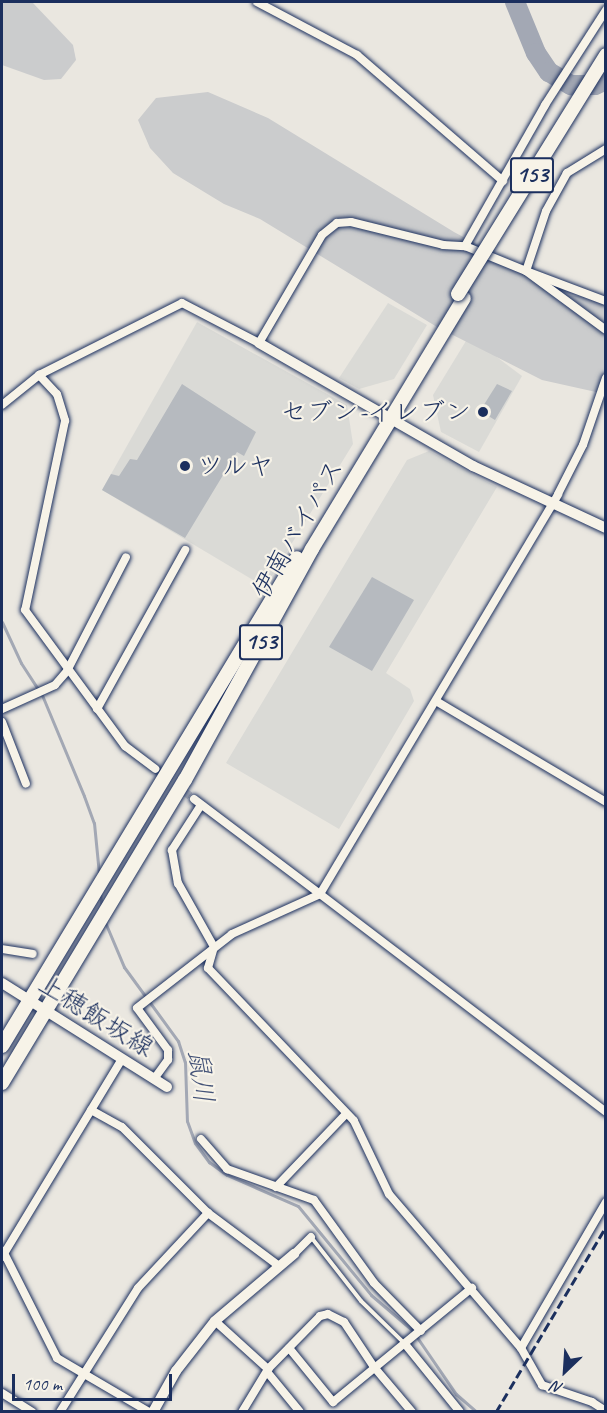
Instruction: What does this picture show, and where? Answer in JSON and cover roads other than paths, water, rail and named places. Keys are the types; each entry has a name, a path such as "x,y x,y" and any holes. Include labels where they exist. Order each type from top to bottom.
{"highway":[{"name":"伊南バイパス","path":"2,1046 79,915 387,417 606,55"},
{"name":"伊南バイパス","path":"461,296 606,65"},
{"name":"伊南バイパス","path":"2,1083 132,865 387,417"}],"street":[{"path":"257,2 357,55 503,181"},
{"path":"465,246 545,105 606,10"},
{"path":"526,271 546,212 567,173 606,149"},
{"path":"259,343 322,235 337,224 351,222 443,245 465,246 606,301"},
{"path":"526,271 606,330"},
{"path":"2,405 39,375 182,303 259,343 387,417 551,505 606,528"},
{"path":"39,375 57,394 65,421 25,610 67,671 125,746 155,769"},
{"path":"154,1079 168,1060 168,1050 137,1008 232,934 320,894 551,505 583,445 606,378"},
{"path":"96,709 185,550"},
{"path":"2,709 56,685 67,671 126,557"},
{"path":"436,701 606,802"},
{"path":"2,722 26,784"},
{"path":"606,1112 197,802 172,850 178,883 214,948 208,968 346,1114 389,1194 472,1288 521,1348 542,1384 591,1402 606,1411"},
{"path":"2,949 33,954"},
{"name":"上穂飯坂線","path":"2,983 167,1087"},
{"path":"122,1059 2,1253 57,1358 151,1412 176,1371 215,1321 311,1237"},
{"path":"91,1110 122,1127 208,1213 279,1266"},
{"path":"276,1187 346,1114"},
{"path":"201,1139 227,1169 314,1200 374,1283 421,1331"},
{"path":"521,1348 606,1202"},
{"path":"60,1412 138,1288 208,1213"},
{"path":"289,1348 333,1402 472,1288"},
{"path":"242,1412 268,1371 320,1316 328,1314 344,1322 374,1367 412,1412"},
{"path":"215,1321 268,1371 300,1412"},
{"path":"407,1342 460,1412"},
{"path":"2,1393 33,1412"}],"lane":[{"path":"311,1237 361,1301 407,1342"}],"waterway":[{"path":"515,2 536,53 549,72 571,85 595,85 606,80"},
{"name":"鼠川","path":"2,622 21,663 42,695 84,796 94,823 99,874"},
{"name":"鼠川","path":"100,893 102,910"},
{"name":"鼠川","path":"105,922 124,967 178,1041 185,1062 187,1121 195,1143 209,1162 227,1175 298,1206 371,1295 412,1330 456,1394 477,1412"}],"tunnel":[{"path":"155,769 194,799"}],"railway":[{"path":"496,1412 606,1227"}],"place":[{"name":"セブン-イレブン","path":"483,412"},
{"name":"ツルヤ","path":"185,466"}]}
